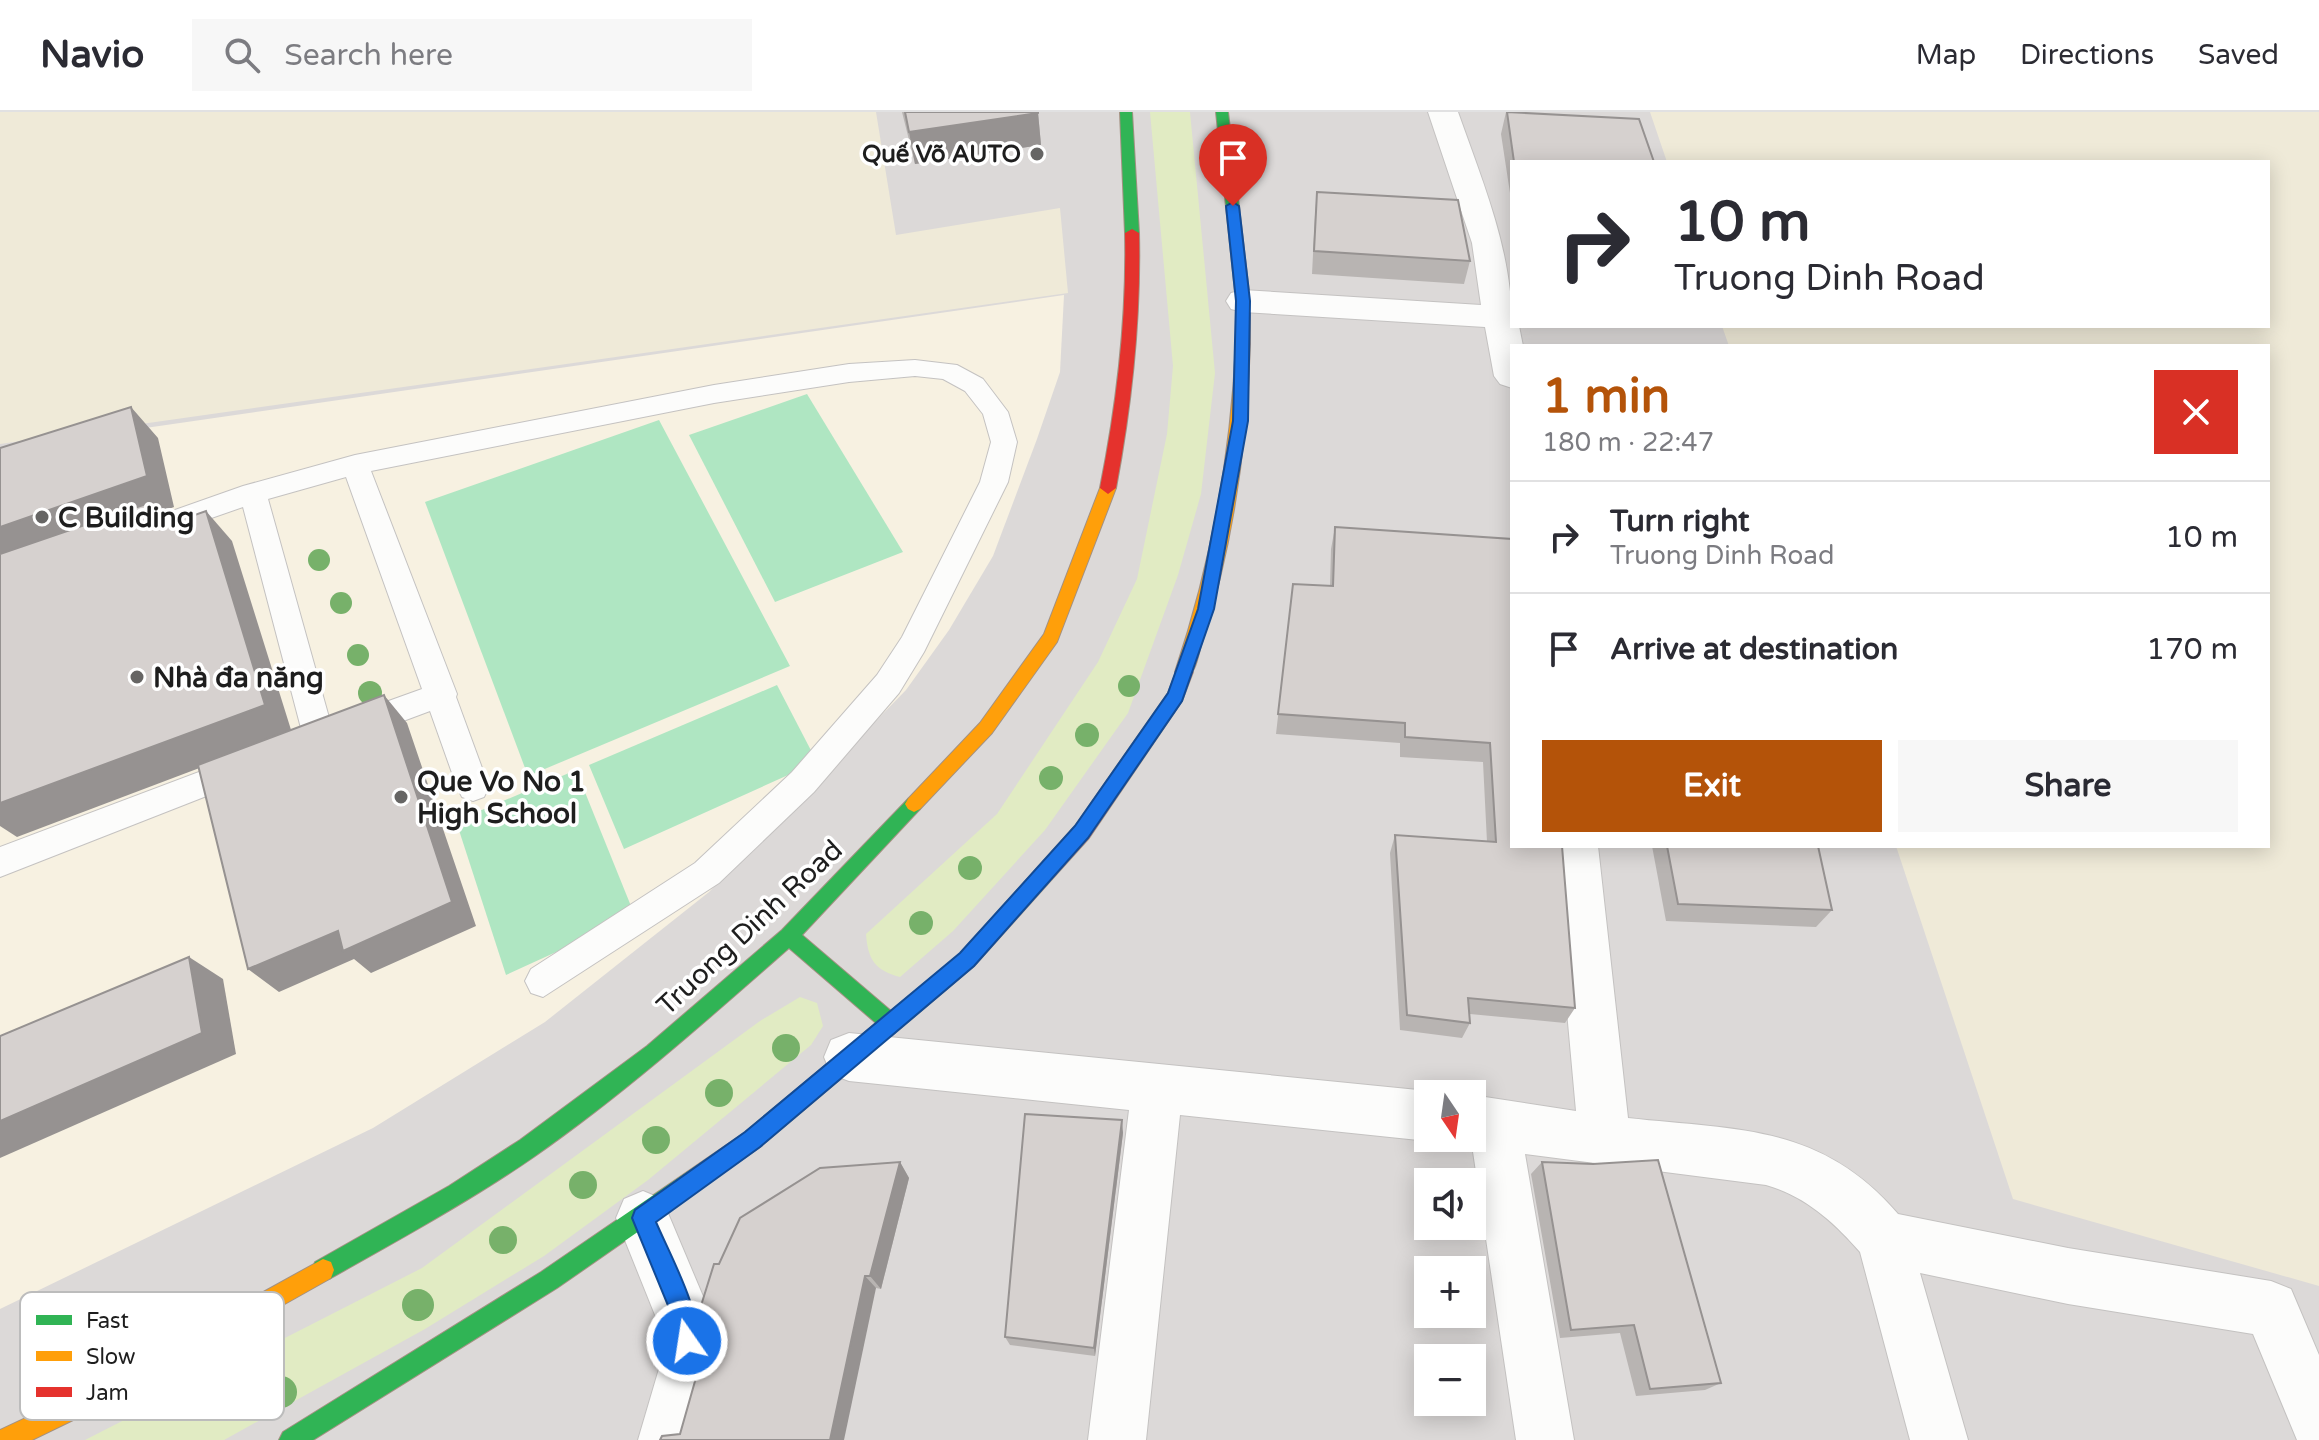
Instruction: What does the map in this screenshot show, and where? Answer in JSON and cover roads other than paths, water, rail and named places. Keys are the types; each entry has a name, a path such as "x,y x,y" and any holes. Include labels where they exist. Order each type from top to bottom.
{"main road":[{"name":"Truong Dinh Road","path":"283,1292 457,1194 528,1148 654,1053 789,936 986,728 1051,637 1108,490 1125,405 1135,294 1126,112"},
{"path":"306,1436 643,1218 752,1140 967,960 1082,832 1176,696 1206,609 1241,421 1243,301 1222,112"},
{"path":"789,936 891,1023"},
{"name":"Truong Dinh Road","path":"6,1440 48,1420"}],"street":[{"path":"1443,112 1488,243 1510,366"},
{"path":"1243,301 1500,317"},
{"path":"1575,848 1605,1141"},
{"path":"849,1057 1414,1115"},
{"path":"1117,1440 1157,1088"},
{"path":"1486,1121 1605,1141 1766,1159 1799,1168 1844,1197 1883,1238 1939,1440"},
{"path":"1486,1136 1545,1440"},
{"path":"643,1218 685,1320 689,1362 667,1440"},
{"path":"1883,1238 2068,1276 2271,1309 2319,1423"}],"lane":[{"path":"103,546 253,493 355,465 714,394 849,373 915,368 948,371 974,385 995,412 1004,442 994,482 913,644 888,684 803,782 707,873 543,981"},
{"path":"355,465 442,694 473,787"},
{"path":"253,493 319,739"},
{"path":"0,862 442,694"}],"place":[{"name":"Quế Võ AUTO","path":"1037,154"},
{"name":"C Building","path":"42,517"},
{"name":"Nhà đa năng","path":"137,677"},
{"name":"Que Vo No 1 High School","path":"401,797"}]}
